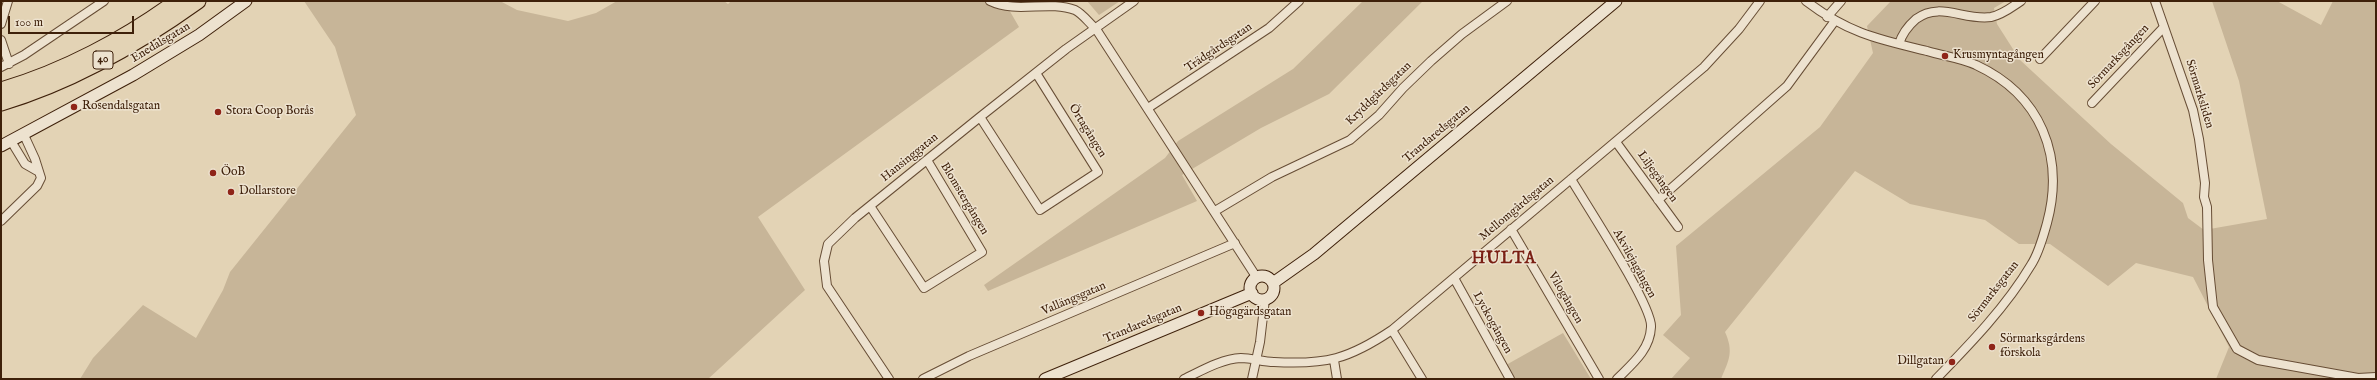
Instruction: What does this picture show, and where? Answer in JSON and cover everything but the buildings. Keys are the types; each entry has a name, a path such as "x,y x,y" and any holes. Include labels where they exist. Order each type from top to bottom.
{"highway":[{"name":"40","path":"1,90 45,74 85,56 127,34 177,1"},
{"name":"40","path":"1,103 50,85 90,67 134,44 198,1"}],"street":[{"path":"1,24 8,1"},
{"path":"1,40 5,66 104,1"},
{"name":"Enedalsgatan","path":"6,143 24,135 133,75 199,35 246,1"},
{"path":"990,1 997,4 1019,7 1062,4 1076,10 1096,29 1257,278"},
{"name":"Hansinggatan","path":"889,379 827,286 824,269 828,244 870,206 980,116 1036,72 1134,1"},
{"name":"Trädgårdsgatan","path":"1148,108 1269,28 1299,1"},
{"name":"Kryddgårdsgatan","path":"1215,211 1272,177 1350,140 1378,115 1403,88 1462,34 1507,1"},
{"name":"Trandaredsgatan","path":"1273,283 1314,254 1616,1"},
{"name":"Mellomgårdsgatan","path":"1184,379 1225,361 1241,358 1303,364 1334,360 1356,352 1392,330 1704,68 1739,29 1760,1"},
{"name":"Sörmarksgatan","path":"1806,1 1834,22 1862,34 1975,64 2002,80 2023,98 2036,118 2049,148 2054,186 2042,239 2032,264 2002,305 1936,379"},
{"path":"1827,17 1841,1"},
{"path":"1898,44 1907,28 1924,14 1947,11 1970,16 1993,16 2021,1"},
{"path":"2040,59 2095,1"},
{"name":"Sörmarksliden","path":"2155,1 2193,110 2199,139 2205,183 2204,197 2207,207 2208,260 2213,306 2237,350 2258,360 2351,377 2376,377"},
{"path":"1658,200 1787,86 1834,22"},
{"name":"Sörmarksgången","path":"2092,103 2164,27"},
{"name":"Örtagången","path":"980,116 1040,210 1098,172 1036,72"},
{"path":"1,221 37,186 41,178 35,159 24,135"},
{"name":"Liljegången","path":"1616,142 1678,227"},
{"path":"6,143 25,164 39,172"},
{"name":"Blomstergången","path":"870,206 924,288 982,252 927,160"},
{"name":"Akvilejagången","path":"1571,179 1637,290 1651,322 1648,344 1642,353 1618,379"},
{"name":"Vilogången","path":"1511,229 1599,379"},
{"name":"Vallängsgatan","path":"923,379 970,356 1235,243"},
{"path":"1266,277 1273,283 1273,293 1265,299 1257,298 1252,293 1251,284 1257,278 1266,277"},
{"name":"Lyckogången","path":"1454,278 1510,379"},
{"name":"Trandaredsgatan","path":"1045,379 1252,293"},
{"path":"1252,379 1257,360 1265,299"},
{"path":"1392,330 1422,379"},
{"path":"1334,360 1337,379"}],"shaded area":[{"path":"304,1 500,1 517,10 568,21 596,13 617,1 724,1 728,4 731,1 1004,1 1019,27 758,217 805,290 708,379 80,379 93,358 143,305 196,338 223,290 230,272 356,115 335,47"},
{"path":"1087,1 1120,1 1099,15"},
{"path":"1363,1 1423,1 1329,94 1261,128 1182,175 1197,201 988,291 984,285 1165,158 1178,141 1293,69"},
{"path":"1891,1 2006,1 1994,8 1997,24 2020,60 2111,144 2183,203 2188,218 2204,230 2267,219 2239,81 2212,1 2277,1 2321,25 2333,1 2376,1 2376,379 2216,379 2229,347 2193,277 2136,263 2108,286 2050,244 2019,244 1985,220 1910,204 1855,171 1725,332 1730,351 1721,379 1671,379 1690,358 1663,335 1681,315 1676,246 1820,127 1873,53 1867,26"},
{"path":"1563,333 1591,379 1515,379 1506,365"}],"place":[{"name":"Krusmyntagången","path":"1945,56"},
{"name":"Rosendalsgatan","path":"74,107"},
{"name":"Stora Coop Borås","path":"218,112"},
{"name":"ÖoB","path":"213,173"},
{"name":"Dollarstore","path":"231,192"},
{"name":"Högagärdsgatan","path":"1201,313"},
{"name":"Sörmarksgårdens förskola","path":"1992,347"},
{"name":"Dillgatan","path":"1952,362"}],"district":[{"name":"HULTA","path":"1504,260"}]}
